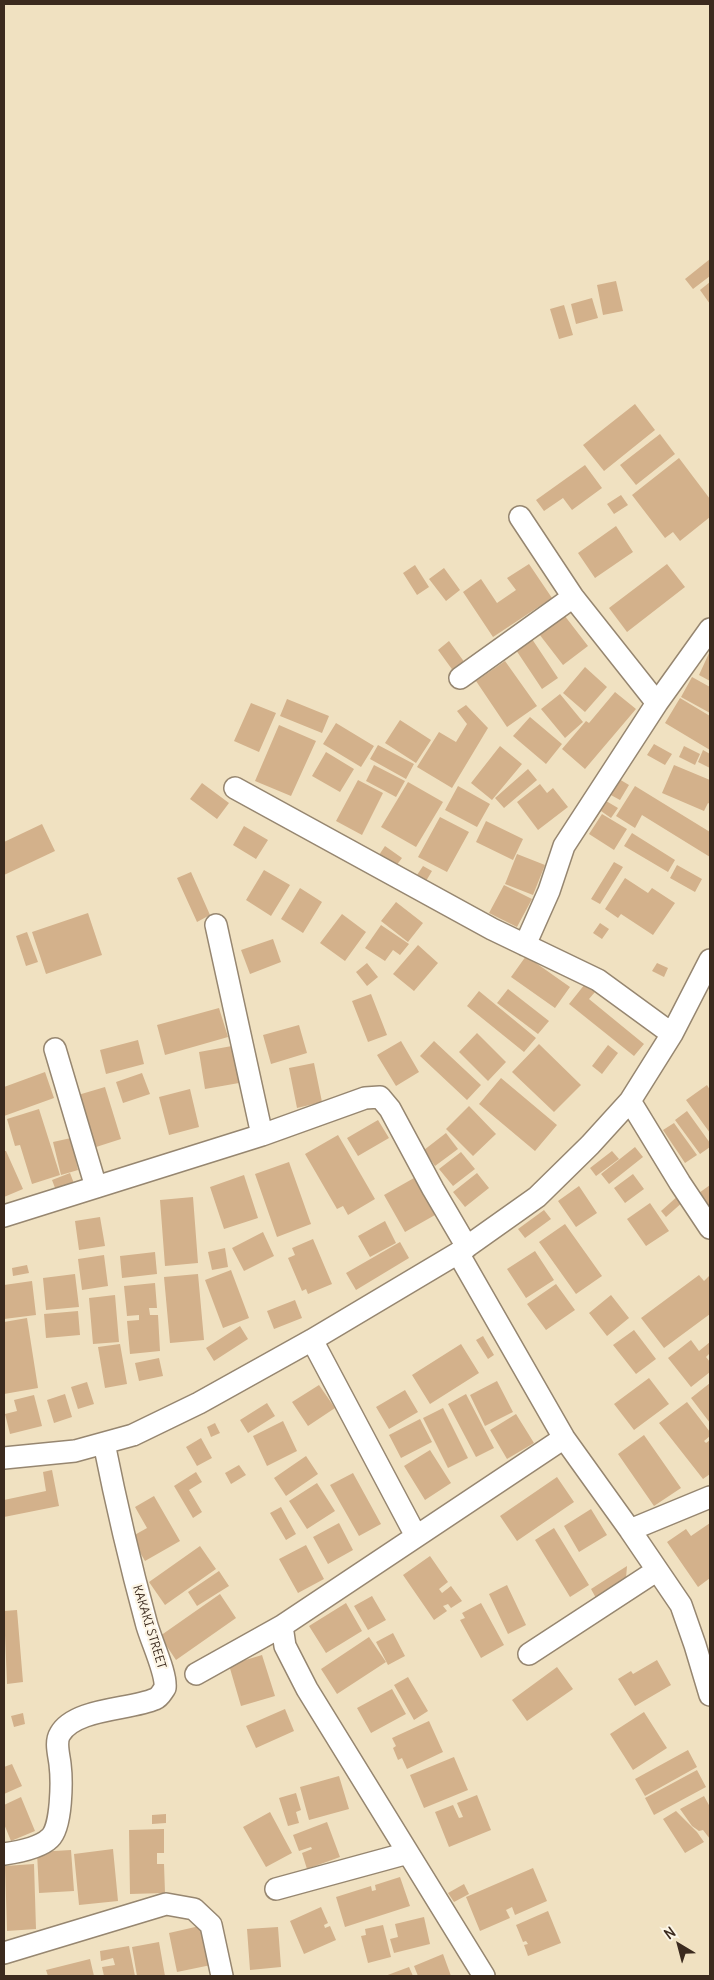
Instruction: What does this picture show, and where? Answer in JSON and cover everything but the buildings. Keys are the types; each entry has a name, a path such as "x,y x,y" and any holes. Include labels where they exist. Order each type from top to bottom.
{"street":[{"path":"520,516 573,597 657,703"},
{"path":"460,678 573,597"},
{"path":"524,945 549,891 564,846 657,703 710,629"},
{"path":"235,788 483,925 598,980 672,1034"},
{"path":"216,925 262,1134"},
{"path":"4,1458 75,1451 133,1435 199,1403 312,1340 463,1250 537,1197 630,1102 672,1034 710,960"},
{"path":"55,1049 96,1187"},
{"path":"4,1216 262,1134 364,1098 380,1097 390,1109 564,1438 681,1605 696,1645 710,1695"},
{"path":"630,1102 710,1228"},
{"path":"312,1340 416,1536"},
{"path":"196,1674 282,1626 564,1438"},
{"name":"KAKAKI STREET","path":"4,1854 41,1844 49,1840 56,1833 60,1801 60,1766 57,1741 61,1732 72,1723 105,1710 156,1699 165,1688 163,1672 146,1624 128,1557 104,1443"},
{"path":"630,1530 676,1513 710,1497"},
{"path":"529,1654 656,1571"},
{"path":"282,1626 285,1646 307,1689 484,1976"},
{"path":"276,1889 408,1853"},
{"path":"4,1953 166,1904 194,1909 210,1925 222,1976"}]}
